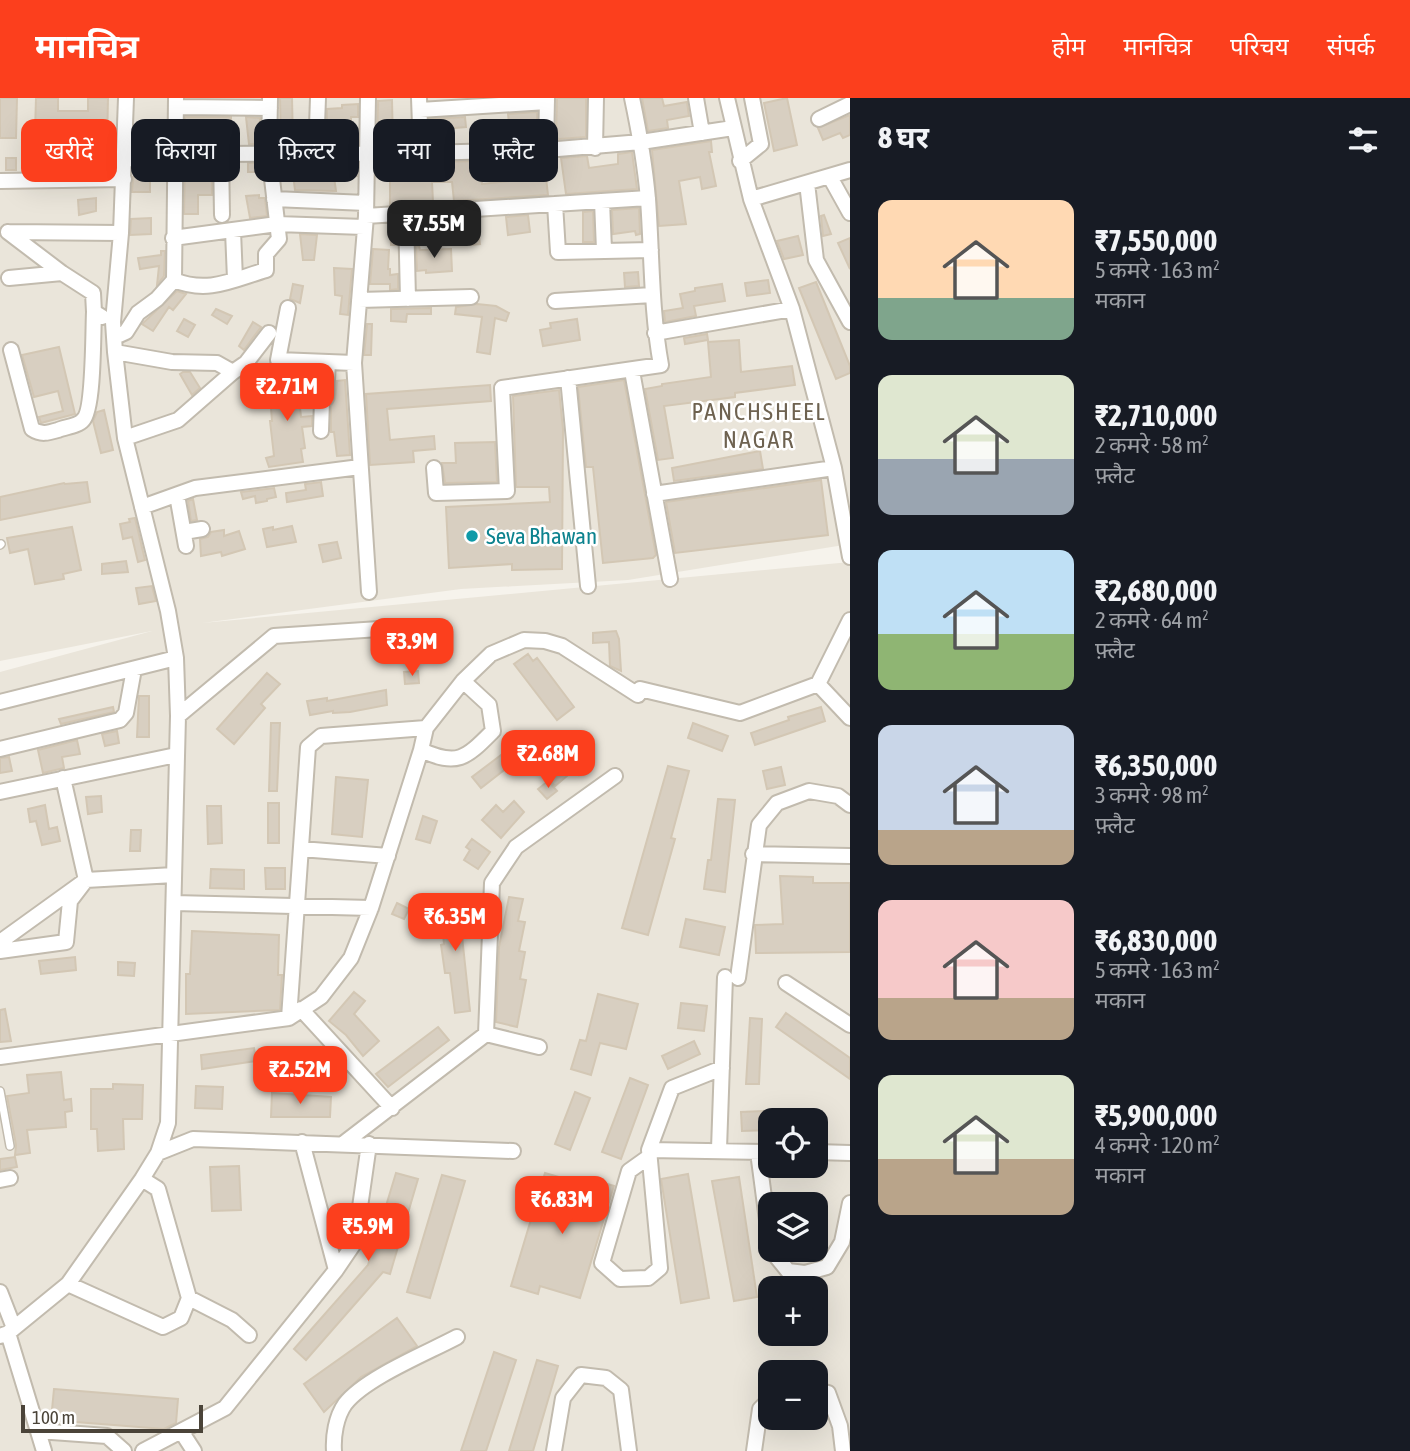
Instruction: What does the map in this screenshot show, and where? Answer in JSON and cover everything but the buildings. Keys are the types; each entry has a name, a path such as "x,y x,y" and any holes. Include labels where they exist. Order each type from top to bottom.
{"street":[{"path":"7,1332 68,1284 142,1180 158,1153 168,1123 178,716 176,658 168,611 125,438 114,337 126,159 126,98"},
{"path":"317,119 318,98"},
{"path":"368,98 365,215 354,363 369,592"},
{"path":"595,148 596,98"},
{"path":"435,468 436,494 507,491 502,388 661,365 652,295 648,198 632,98"},
{"path":"696,98 702,134"},
{"path":"727,98 751,198 792,309 834,468 850,557"},
{"path":"740,161 761,144 752,98"},
{"path":"419,104 547,100 547,119"},
{"path":"176,102 270,103"},
{"path":"819,119 850,104"},
{"path":"558,149 595,148 733,128"},
{"path":"359,153 373,153"},
{"path":"126,159 131,159"},
{"path":"751,198 850,170"},
{"path":"830,177 850,213"},
{"path":"0,181 124,179"},
{"path":"114,337 126,331 138,313 157,299 174,280 174,182"},
{"path":"221,182 222,215"},
{"path":"174,280 191,287 212,286 265,270 266,254 279,239 272,182"},
{"path":"807,183 816,260 850,322"},
{"path":"173,238 365,215 648,198"},
{"path":"274,199 365,215"},
{"path":"602,201 604,250"},
{"path":"555,204 558,251 651,250"},
{"path":"406,214 408,299"},
{"path":"233,231 235,279"},
{"path":"4,232 121,233"},
{"path":"4,232 93,293 92,372 88,414 79,423 46,433 38,433 32,429 11,350"},
{"path":"9,278 62,274"},
{"path":"555,301 652,295"},
{"path":"359,300 471,298"},
{"path":"288,308 278,360 354,363"},
{"path":"655,333 792,309"},
{"path":"94,312 114,337 172,362 217,363 233,372"},
{"path":"125,438 178,420 246,363 269,333"},
{"path":"321,431 322,400 326,398 328,362"},
{"path":"632,371 670,579"},
{"path":"568,378 588,586"},
{"path":"142,507 195,488 360,467"},
{"path":"654,494 834,468"},
{"path":"177,495 185,539 202,529"},
{"path":"0,1057 289,1018 321,997 351,958 371,908 426,727 463,681 491,654 524,640 545,641 562,646 639,692 740,713 818,684 850,620"},
{"path":"178,716 274,636 394,628"},
{"path":"0,702 176,658"},
{"path":"0,749 120,720 126,713 134,669"},
{"path":"421,750 442,760 457,760 476,748 493,731 489,705 463,681"},
{"path":"818,684 850,718"},
{"path":"289,1018 308,747 321,736 426,727"},
{"path":"0,792 176,755"},
{"path":"344,1143 486,1034 492,883 516,847 615,776"},
{"path":"0,951 66,942 70,901 86,880 64,778"},
{"path":"719,1150 723,1068 732,978 759,825 777,803 808,791 838,796 850,805"},
{"path":"301,849 388,856"},
{"path":"753,854 850,856"},
{"path":"0,942 86,880 174,875"},
{"path":"174,902 371,908"},
{"path":"786,983 850,1026"},
{"path":"301,1009 392,1108"},
{"path":"486,1034 539,1048"},
{"path":"723,1068 672,1088 649,1153 660,1268 648,1278 621,1279 602,1263 629,1171 649,1153 719,1150 758,1152"},
{"path":"168,1123 193,1139"},
{"path":"158,1153 193,1139 513,1151"},
{"path":"302,1142 335,1270"},
{"path":"143,1451 225,1408 335,1270 355,1242 369,1144"},
{"path":"828,1152 850,1153"},
{"path":"68,1284 163,1327 181,1318 189,1297 158,1189 142,1180"},
{"path":"781,1262 788,1271 806,1273 827,1267 842,1242 850,1203"},
{"path":"0,1292 7,1332 44,1451"},
{"path":"189,1297 232,1320 249,1335"},
{"path":"334,1451 335,1427 345,1405 366,1385 457,1337"},
{"path":"554,1451 563,1398 580,1376 606,1378 621,1391 629,1451"},
{"path":"828,1393 840,1426 843,1451"},
{"path":"754,1451 758,1423"},
{"path":"38,1431 107,1436 124,1451"},
{"path":"181,1431 194,1451"}],"lane":[{"path":"0,1091 10,1146"}],"shaded area":[{"path":"0,98 850,98 850,544 628,580 461,589 202,623 850,562 850,1451 0,1451 0,672 152,631 0,661"}],"place":[{"name":"Seva Bhawan","path":"472,536"}],"district":[{"name":"PANCHSHEEL NAGAR","path":"759,425"}]}
